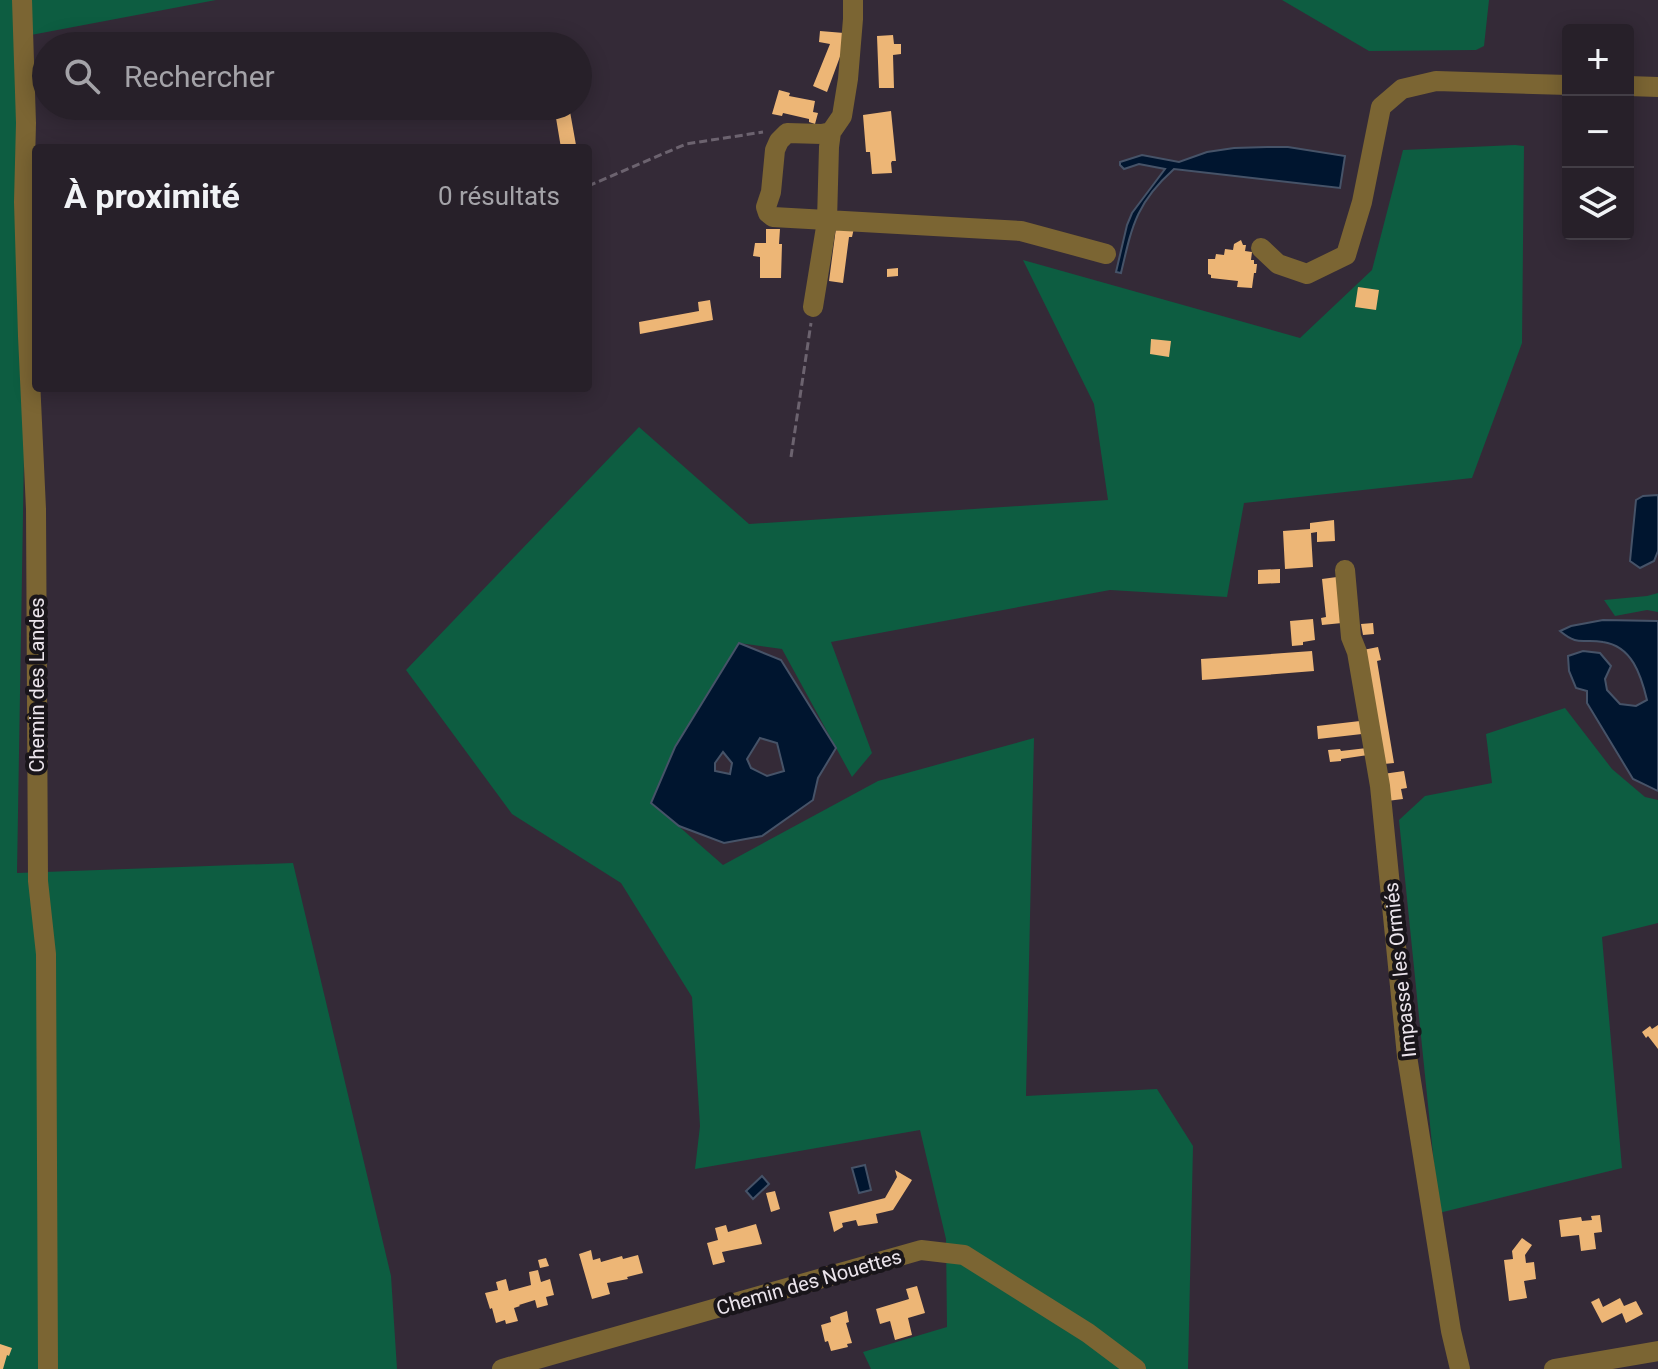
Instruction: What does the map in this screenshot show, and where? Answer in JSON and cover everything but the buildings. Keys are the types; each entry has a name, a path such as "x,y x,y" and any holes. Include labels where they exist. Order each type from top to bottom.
{"street":[{"name":"Chemin des Landes","path":"22,0 26,123 24,202 36,509 38,881 46,954 48,1369"},
{"path":"813,307 827,221 829,147 831,132 842,116 851,49 853,0"},
{"path":"1261,248 1278,264 1307,274 1346,255 1362,202 1381,107 1402,89 1436,81 1562,85"},
{"path":"1634,86 1658,87"},
{"path":"831,132 787,133 779,141 766,207 773,217 1021,231 1106,254"},
{"name":"Impasse les Ormiés","path":"1345,570 1351,637 1357,652 1380,786 1407,1056 1451,1331 1460,1369"},
{"name":"Chemin des Nouettes","path":"502,1369 921,1250 964,1255 1088,1333 1136,1369"},
{"path":"1554,1369 1658,1351"}],"path":[{"path":"592,184 686,144 767,131 787,133"},
{"path":"791,457 813,307"}],"green space":[{"path":"0,0 216,0 47,32 32,32 31,35 17,873 293,863 391,1276 397,1369 0,1369"},
{"path":"1282,0 1489,0 1484,46 1476,50 1369,51"},
{"path":"1524,146 1522,343 1472,478 1244,503 1227,597 1110,590 831,642 872,753 852,777 782,649 739,643 652,803 723,865 878,781 1034,738 1026,1096 1157,1089 1193,1146 1188,1369 871,1369 863,1352 947,1327 946,1239 920,1130 695,1169 700,1126 692,997 621,883 512,814 406,670 639,427 749,524 1108,500 1094,404 1023,260 1300,338 1372,270 1403,150"},
{"path":"1658,593 1658,612 1647,610 1615,616 1604,600 1647,596"},
{"path":"1565,708 1612,769 1645,797 1658,800 1658,923 1602,937 1622,1168 1439,1213 1399,820 1425,796 1492,783 1486,734"}],"water":[{"path":"1288,147 1345,156 1340,188 1174,169 1143,204 1121,273 1116,272 1132,213 1165,169 1139,164 1124,169 1120,162 1142,155 1179,162 1207,152 1234,148"},
{"path":"1658,495 1658,551 1654,561 1640,568 1630,561 1636,500"},
{"path":"1603,620 1658,621 1658,791 1633,779 1587,703 1587,691 1576,688 1569,671 1568,656 1583,651 1600,653 1611,666 1605,679 1607,690 1620,704 1636,706 1647,700 1634,663 1621,649 1603,642 1576,640 1560,631"},
{"path":"739,643 781,660 836,748 818,778 813,800 762,836 724,843 679,826 651,803 675,747","holes":["760,738 777,743 784,771 767,776 751,768 747,759","723,752 732,763 730,774 715,771 715,763"]},
{"path":"865,1165 871,1190 859,1193 852,1168"},
{"path":"762,1176 769,1184 753,1199 746,1191"}]}
